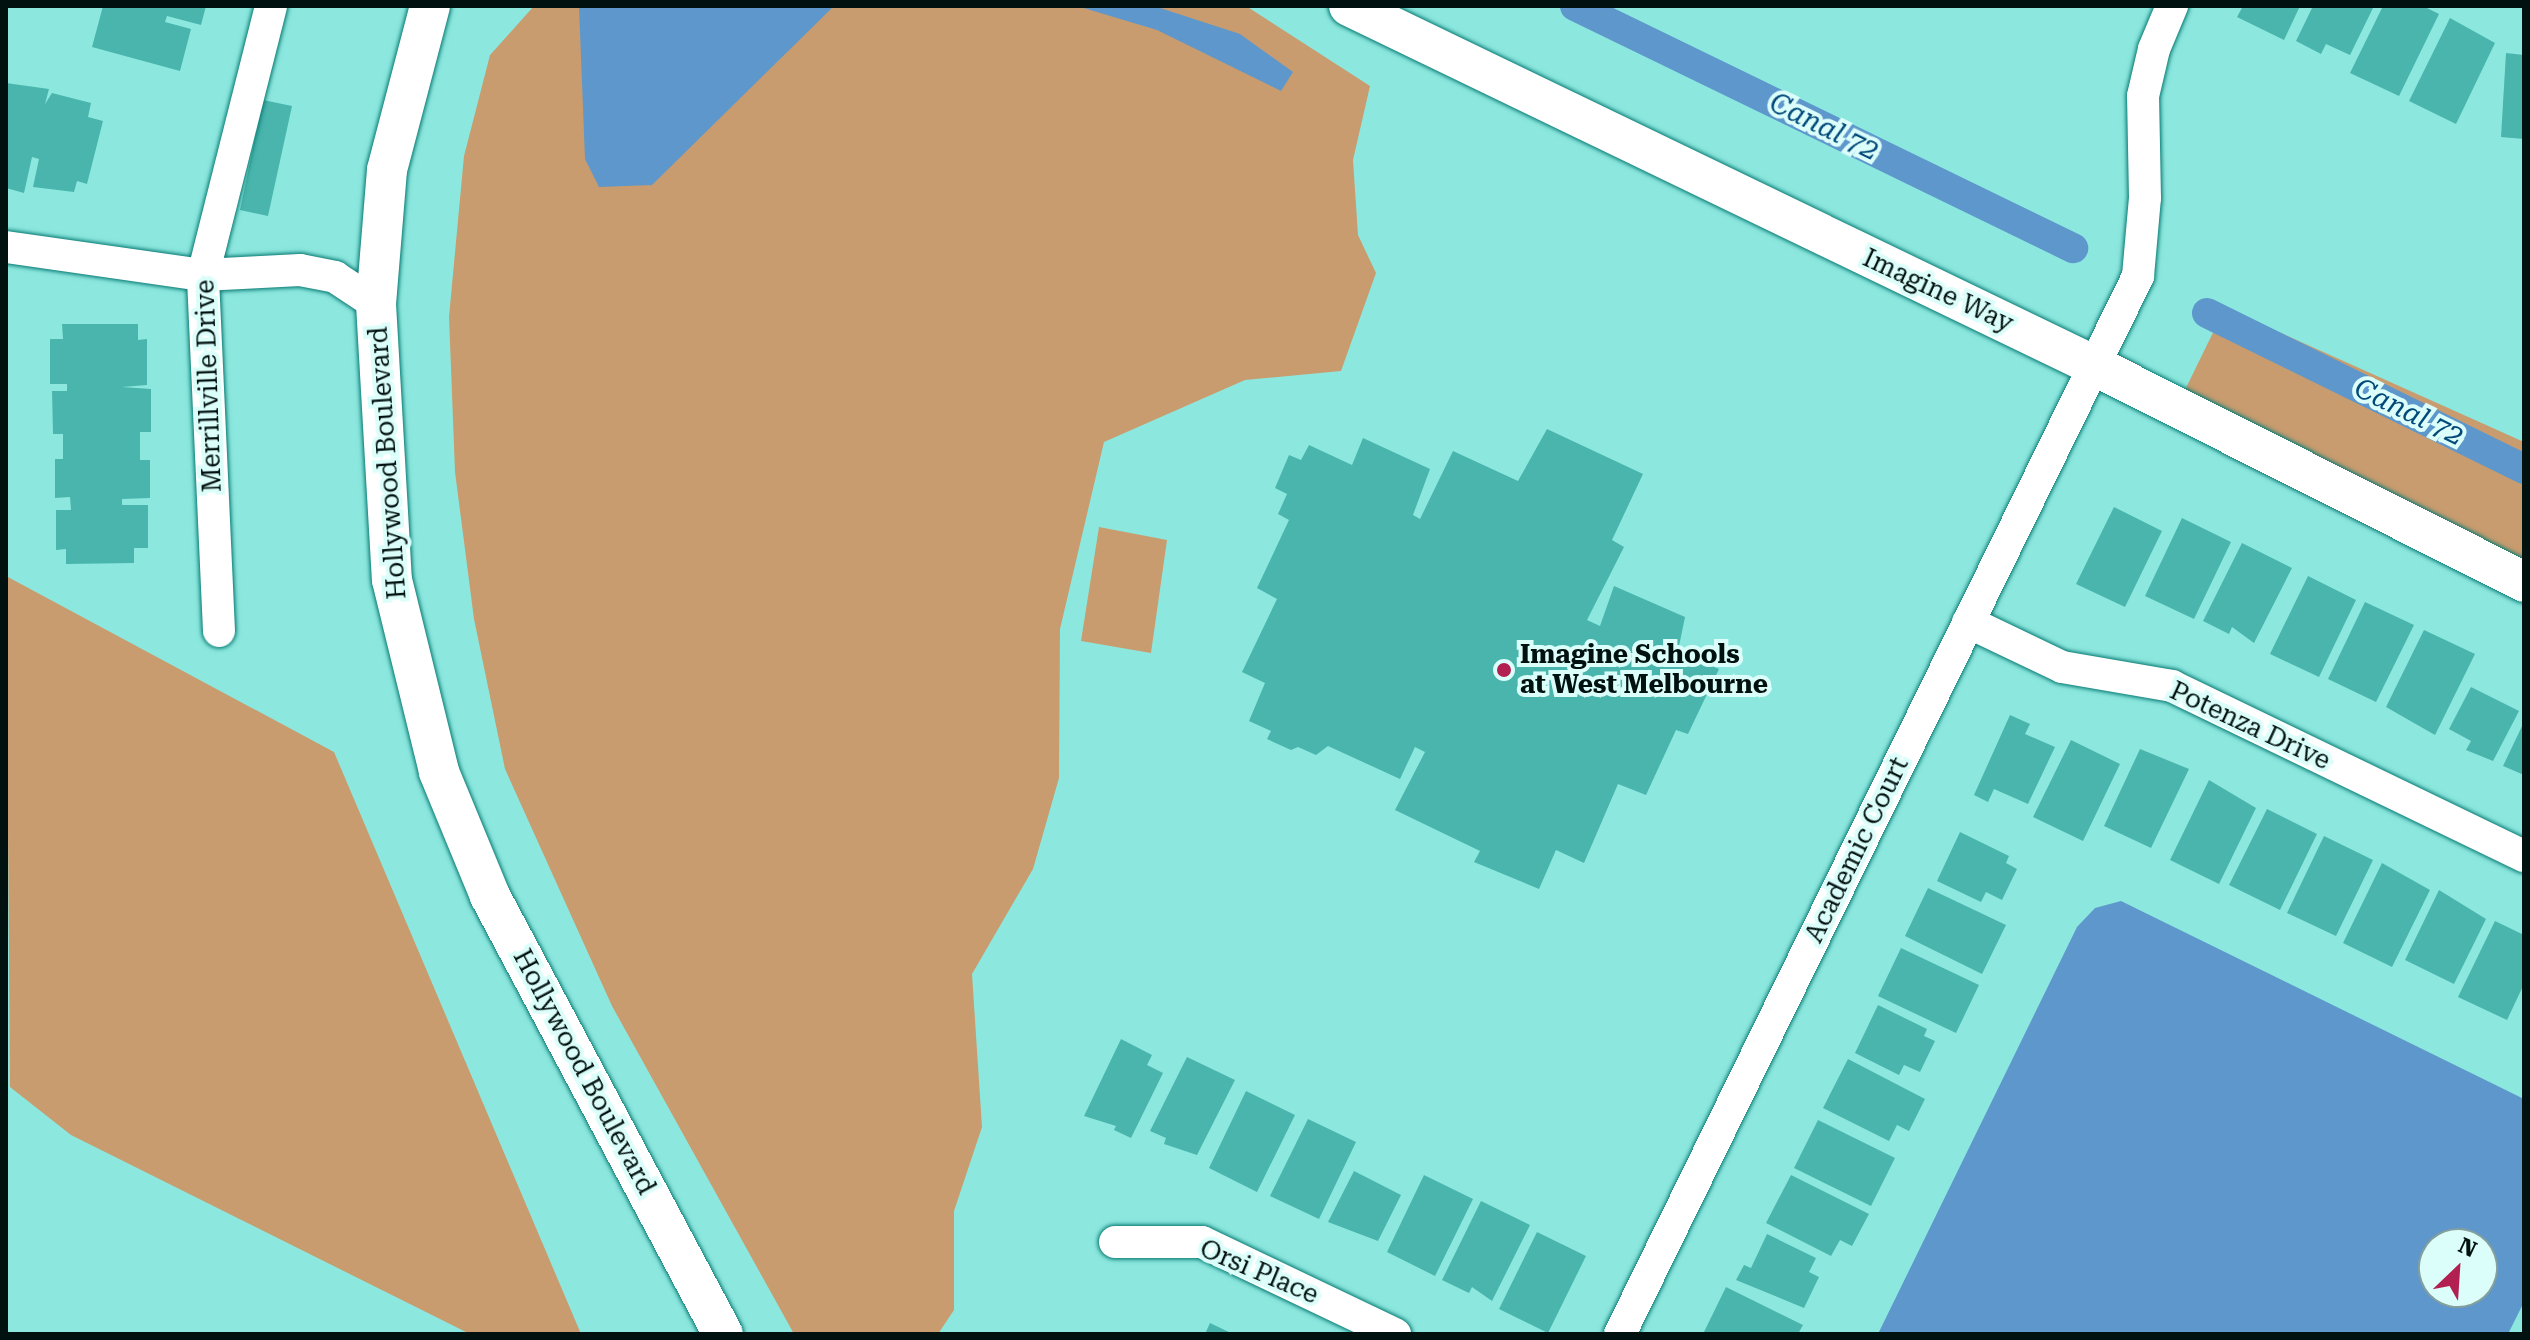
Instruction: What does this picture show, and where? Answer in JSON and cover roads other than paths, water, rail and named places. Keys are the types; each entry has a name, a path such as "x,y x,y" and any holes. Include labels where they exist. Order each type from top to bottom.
{"street":[{"name":"Merrillville Drive","path":"219,631 203,275 271,6"},
{"name":"Hollywood Boulevard","path":"430,6 387,170 376,304 392,580 439,772 490,896 723,1334"},
{"name":"Imagine Way","path":"1349,6 2097,367 2524,582"},
{"name":"Academic Court","path":"1620,1334 1968,622 2097,367 2138,276 2145,198 2143,96 2154,49 2172,6"},
{"path":"6,247 203,275 300,270 335,277 376,304"},
{"name":"Potenza Drive","path":"1968,622 2062,667 2172,686 2524,856"},
{"name":"Orsi Place","path":"1115,1242 1202,1242 1395,1334"}],"water":[{"path":"579,6 834,6 652,185 599,187 585,159"},
{"path":"1077,6 1154,6 1240,34 1293,72 1281,91 1157,30"},
{"path":"2121,901 2524,1099 2524,1302 2508,1334 1878,1334 2077,927 2095,908"}],"waterway":[{"name":"Canal 72","path":"1575,6 2073,248"},
{"name":"Canal 72","path":"2207,313 2524,469"}],"place":[{"name":"Imagine Schools at West Melbourne","path":"1504,670"}]}
